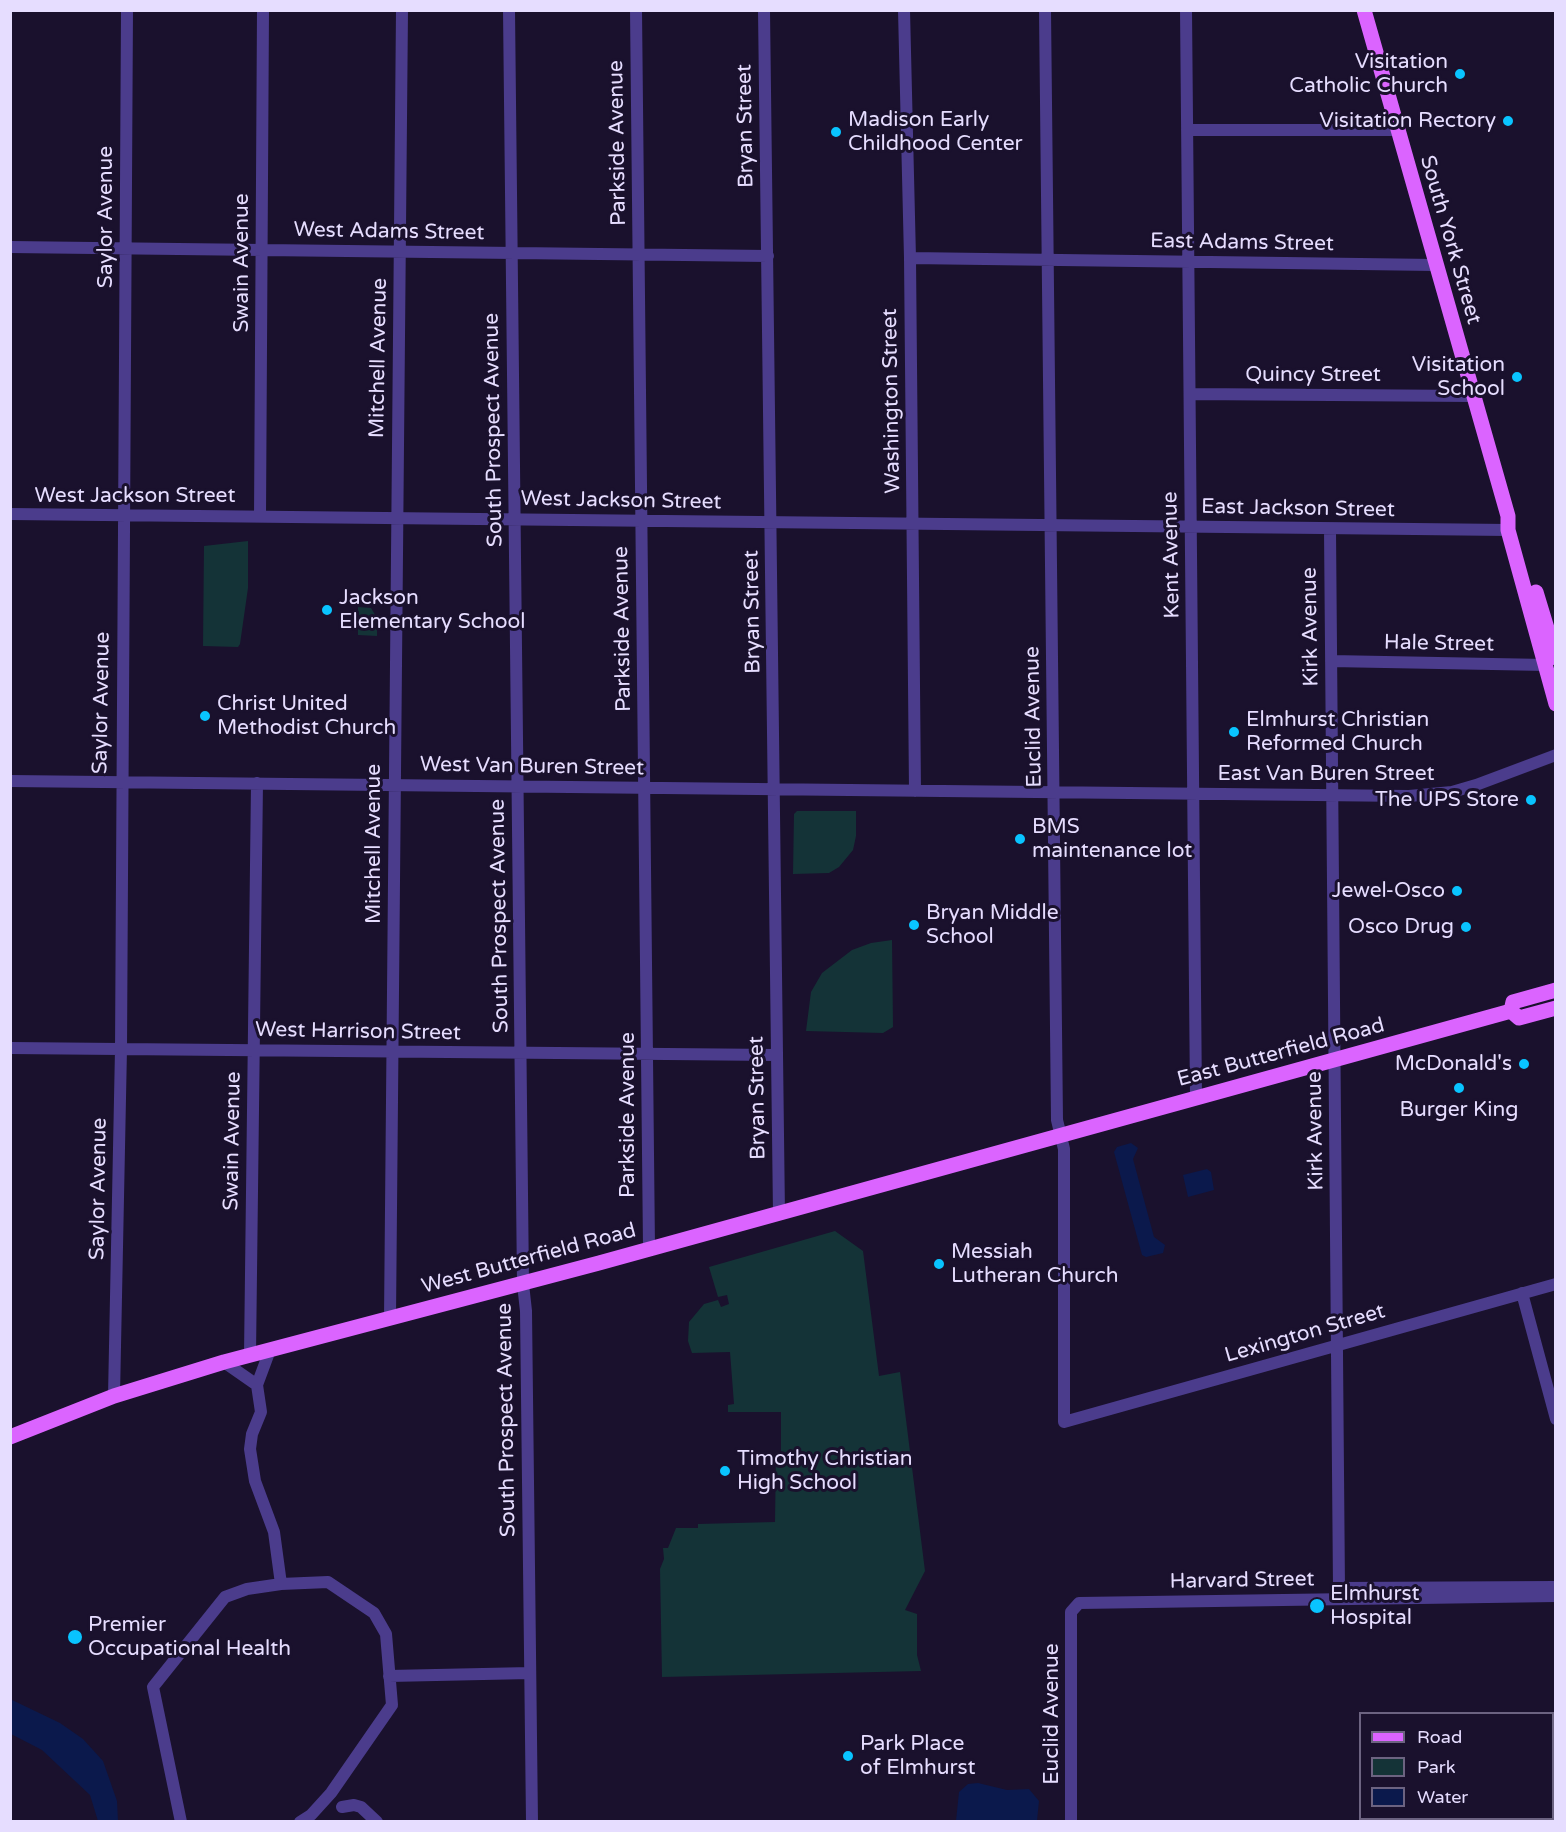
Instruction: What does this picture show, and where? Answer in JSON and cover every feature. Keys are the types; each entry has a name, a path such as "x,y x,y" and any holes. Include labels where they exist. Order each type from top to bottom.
{"main road":[{"name":"South York Street","path":"1364,10 1508,523 1517,528 1551,661 1556,704"},
{"name":"East Butterfield Road","path":"1511,1011 1513,1002 1556,990"},
{"name":"East Butterfield Road","path":"1511,1011 1519,1018 1556,1008"},
{"name":"East Butterfield Road","path":"1062,1134 1511,1011"},
{"name":"West Butterfield Road","path":"10,1437 114,1396 224,1362 523,1284 1062,1134"}],"street":[{"name":"Saylor Avenue","path":"114,1396 121,1049 127,10"},
{"name":"Swain Avenue","path":"260,516 263,10"},
{"name":"Mitchell Avenue","path":"390,1318 402,10"},
{"name":"South Prospect Avenue","path":"509,10 523,1284 526,1311 532,1821"},
{"name":"Parkside Avenue","path":"636,10 649,1248"},
{"name":"Bryan Street","path":"764,10 779,1214"},
{"name":"Washington Street","path":"904,10 910,258 915,791"},
{"name":"Euclid Avenue","path":"1045,10 1058,1120 1064,1149 1064,1422"},
{"name":"Kent Avenue","path":"1186,10 1196,1098"},
{"path":"1187,130 1397,130"},
{"name":"West Adams Street","path":"10,247 768,256"},
{"path":"910,258 1048,259"},
{"name":"East Adams Street","path":"1048,259 1435,265"},
{"name":"Quincy Street","path":"1190,394 1473,396"},
{"name":"West Jackson Street","path":"10,514 1051,525"},
{"name":"East Jackson Street","path":"1051,525 1330,530 1508,523"},
{"name":"Kirk Avenue","path":"1330,530 1339,1588"},
{"name":"Hale Street","path":"1331,661 1551,661"},
{"name":"East Van Buren Street","path":"1054,792 1409,796 1452,792 1556,754"},
{"name":"West Van Buren Street","path":"10,781 1054,792"},
{"name":"Swain Avenue","path":"250,1355 257,783"},
{"name":"West Harrison Street","path":"10,1048 777,1055"},
{"name":"Lexington Street","path":"1064,1422 1556,1284"},
{"path":"1522,1293 1556,1419"},
{"path":"270,1350 257,1386 261,1412 252,1434 251,1464 274,1533 281,1584"},
{"path":"224,1362 257,1386"},
{"path":"182,1821 153,1687 225,1597 247,1589 281,1584 328,1582 374,1613 386,1634 392,1705 331,1793 311,1815 300,1821"},
{"name":"Harvard Street","path":"1339,1588 1556,1587"},
{"name":"Harvard Street","path":"1074,1606 1087,1602 1556,1596"},
{"name":"Euclid Avenue","path":"1071,1821 1071,1612 1074,1606"},
{"path":"389,1676 530,1673"},
{"path":"331,1793 342,1807 342,1821"},
{"path":"342,1807 354,1805 361,1807 377,1821"}],"green space":[{"path":"248,541 248,588 240,644 238,647 203,646 204,546"},
{"path":"358,607 371,608 377,618 377,636 358,635"},
{"path":"797,811 856,811 856,836 853,850 839,867 829,873 793,874 794,814"},
{"path":"892,940 893,1027 883,1033 806,1031 811,992 822,973 852,950 871,943"},
{"path":"835,1231 863,1251 879,1376 900,1372 925,1571 905,1610 917,1614 917,1655 921,1671 662,1677 660,1569 664,1559 663,1548 668,1548 676,1528 698,1528 698,1524 775,1522 776,1453 781,1452 781,1412 728,1412 728,1405 734,1404 730,1352 692,1353 688,1341 689,1322 704,1304 718,1300 721,1307 729,1304 727,1295 718,1297 709,1267"}],"water":[{"path":"1131,1143 1138,1148 1133,1159 1154,1237 1165,1245 1163,1253 1146,1257 1142,1255 1114,1152 1117,1147"},
{"path":"1207,1169 1211,1172 1214,1190 1188,1197 1183,1175"},
{"path":"10,1699 60,1723 83,1739 103,1761 117,1801 118,1821 98,1821 90,1795 42,1750 11,1734"},
{"path":"978,1783 1007,1790 1029,1789 1039,1801 1037,1821 956,1821 959,1792 968,1784"}],"place":[{"name":"Visitation Catholic Church","path":"1460,74"},
{"name":"Visitation Rectory","path":"1508,121"},
{"name":"Madison Early Childhood Center","path":"836,132"},
{"name":"Visitation School","path":"1517,377"},
{"name":"Jackson Elementary School","path":"327,610"},
{"name":"Christ United Methodist Church","path":"205,716"},
{"name":"Elmhurst Christian Reformed Church","path":"1234,732"},
{"name":"The UPS Store","path":"1531,800"},
{"name":"BMS maintenance lot","path":"1020,839"},
{"name":"Jewel-Osco","path":"1457,891"},
{"name":"Bryan Middle School","path":"914,925"},
{"name":"Osco Drug","path":"1466,927"},
{"name":"McDonald's","path":"1524,1064"},
{"name":"Burger King","path":"1459,1088"},
{"name":"Messiah Lutheran Church","path":"939,1264"},
{"name":"Timothy Christian High School","path":"725,1471"},
{"name":"Elmhurst Hospital","path":"1317,1606"},
{"name":"Premier Occupational Health","path":"75,1637"},
{"name":"Park Place of Elmhurst","path":"848,1756"}]}
